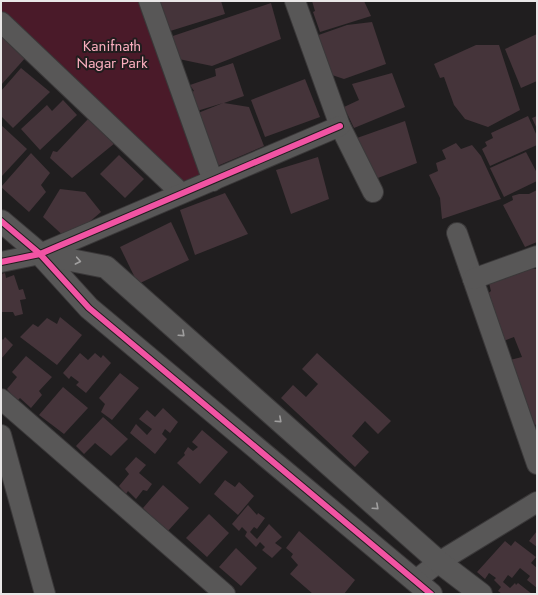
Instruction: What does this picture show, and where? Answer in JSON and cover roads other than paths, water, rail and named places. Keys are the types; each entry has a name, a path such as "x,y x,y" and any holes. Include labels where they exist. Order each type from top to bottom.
{"street":[{"path":"148,1 213,181"},
{"path":"295,1 340,126 373,192"},
{"path":"1,22 181,193"},
{"path":"1,262 40,254 340,126"},
{"path":"1,221 40,254 89,308 424,587 439,562 537,502"},
{"path":"457,233 537,464"},
{"path":"40,254 106,267 439,562 481,594"},
{"path":"473,279 537,256"},
{"path":"1,399 225,594"},
{"path":"1,435 45,594"}],"park label":[{"name":"Kanifnath Nagar Park","path":"112,54"}]}
